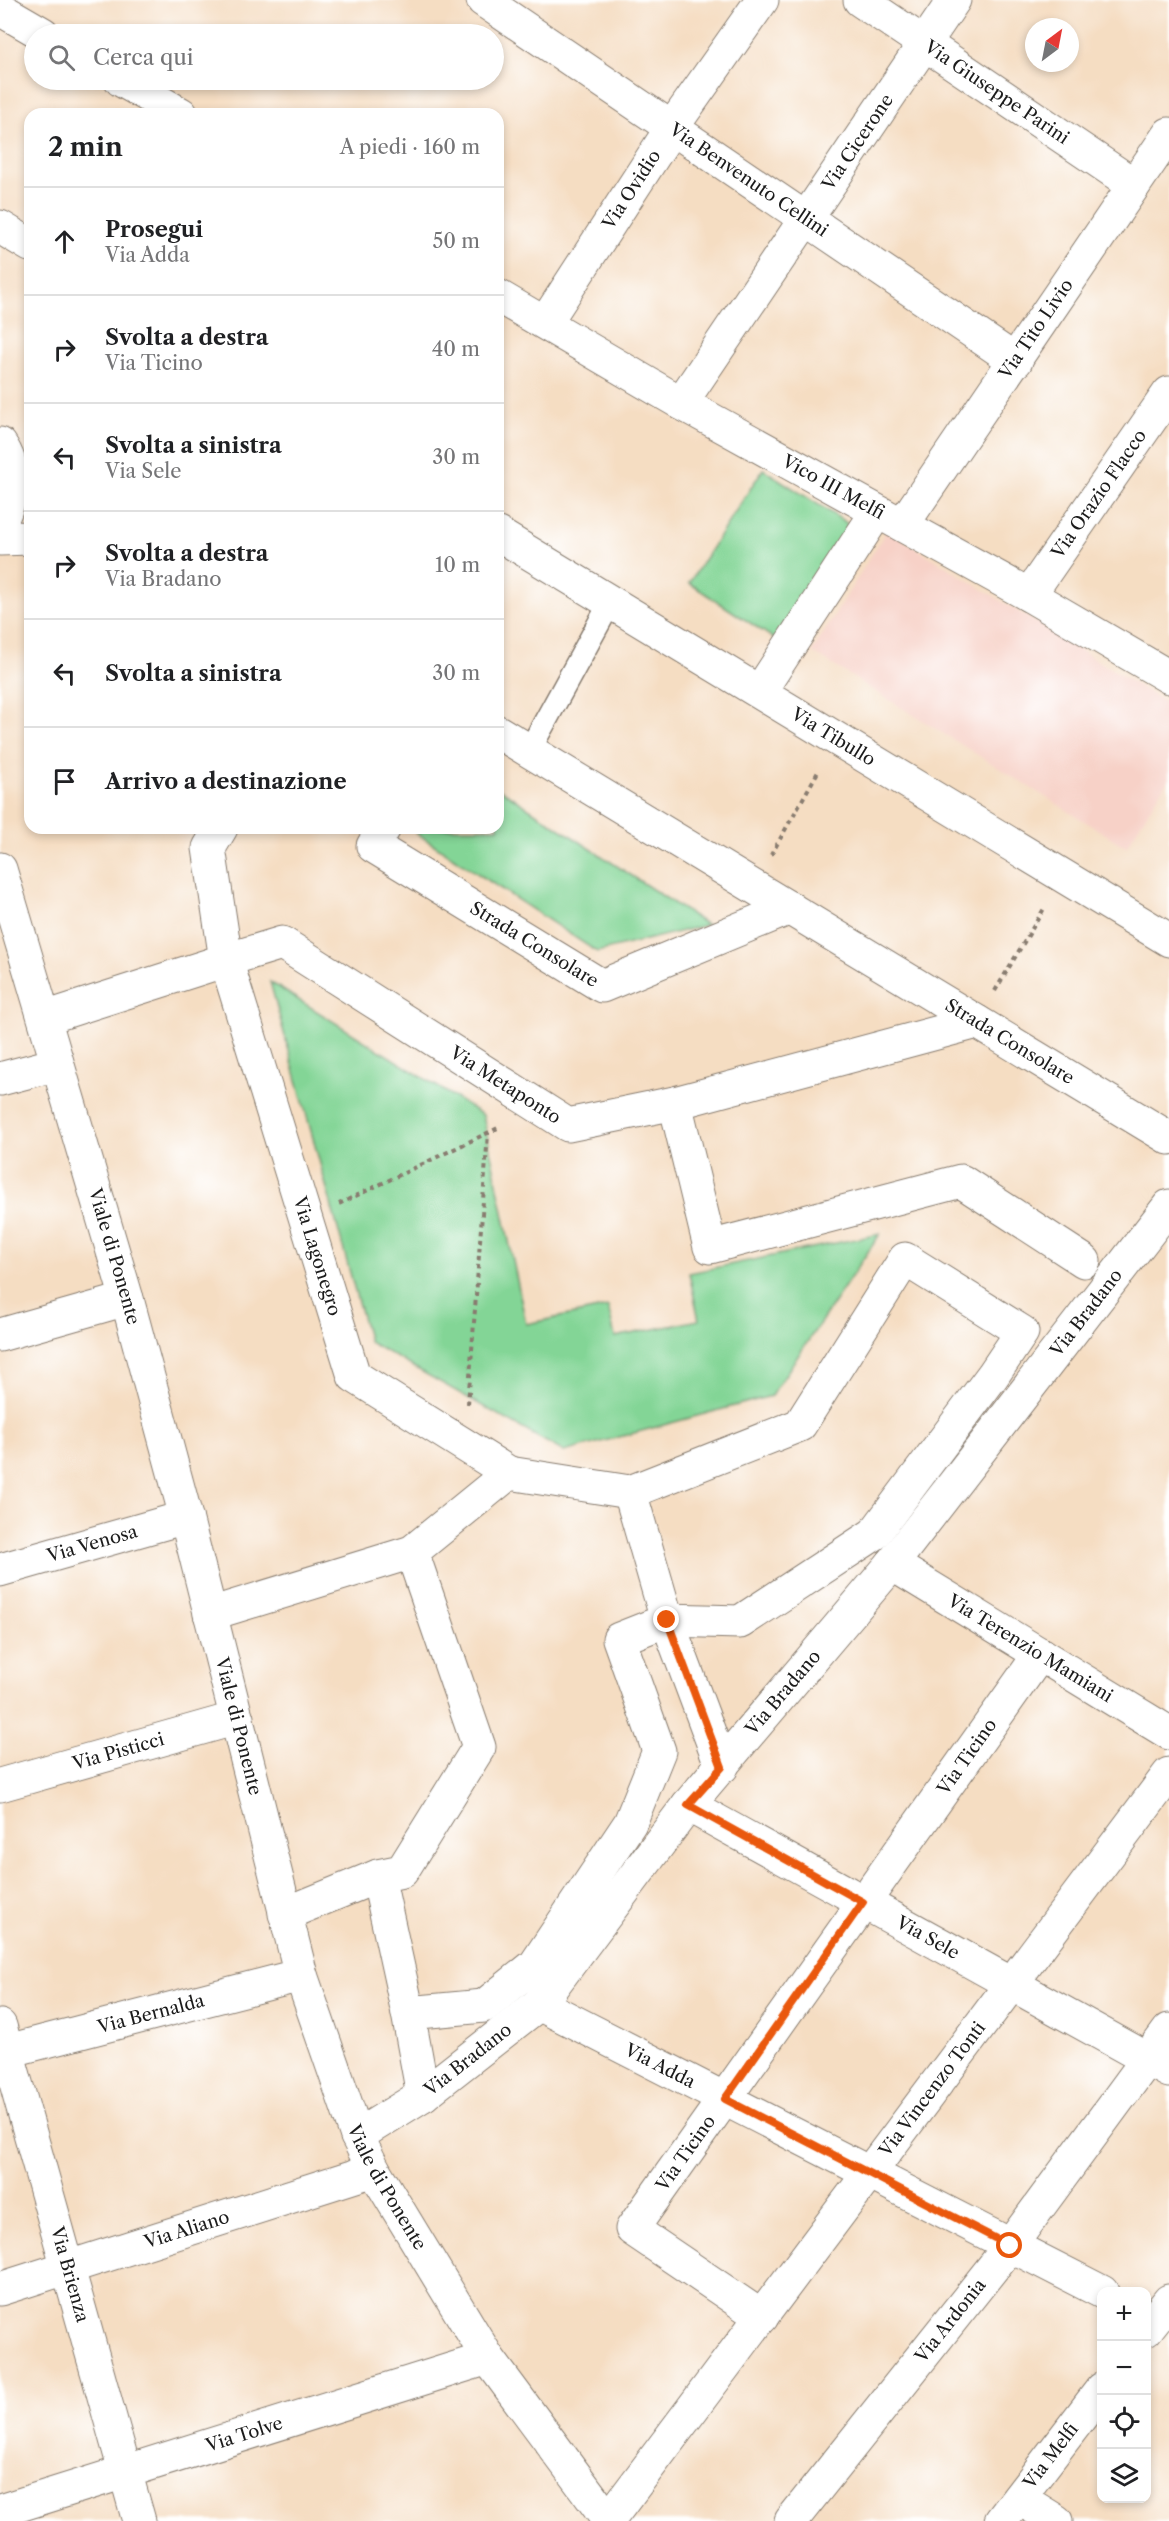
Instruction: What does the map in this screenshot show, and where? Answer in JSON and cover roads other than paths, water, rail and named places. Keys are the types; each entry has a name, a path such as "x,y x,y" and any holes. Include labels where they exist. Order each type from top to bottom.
{"street":[{"name":"Via Benvenuto Cellini","path":"483,0 1016,361"},
{"name":"Via Ovidio","path":"545,323 671,129 762,0"},
{"name":"Via Giuseppe Parini","path":"860,0 1134,185"},
{"name":"Via Cicerone","path":"681,403 954,0"},
{"path":"139,90 170,108"},
{"name":"Via Tito Livio","path":"760,691 890,518 1016,361 1169,134"},
{"path":"0,227 24,241"},
{"name":"Vico III Melfi","path":"504,299 681,403 1029,595 1164,665"},
{"name":"Via Orazio Flacco","path":"1029,595 1169,393"},
{"path":"0,437 24,451"},
{"path":"0,444 6,453 12,476 10,501 0,523"},
{"path":"0,539 24,538"},
{"name":"Via Tibullo","path":"504,538 1169,940"},
{"name":"Strada Consolare","path":"504,736 1169,1138"},
{"path":"217,834 209,848 226,960"},
{"name":"Strada Consolare","path":"380,834 373,846 602,986 790,908"},
{"name":"Viale di Ponente","path":"0,869 126,1299 186,1517 301,1975 357,2136 374,2170 488,2358 609,2521"},
{"name":"Via Metaponto","path":"45,1018 282,943 568,1125 675,1103 977,1022"},
{"name":"Via Lagonegro","path":"226,960 354,1376 509,1473"},
{"path":"0,1080 57,1064"},
{"path":"675,1103 710,1247 961,1181 1084,1261"},
{"name":"Via Bradano","path":"357,2136 423,2095 539,2004 688,1805 892,1564 1169,1206"},
{"path":"210,1614 412,1552 509,1473 630,1492 800,1425 905,1259 1022,1332 993,1375 874,1534 740,1623 667,1620 619,1639 659,1751 630,1823 535,1965 484,2006 408,2013"},
{"path":"0,1335 126,1299"},
{"path":"993,1375 1024,1393"},
{"path":"630,1492 667,1620 722,1767"},
{"name":"Via Venosa","path":"0,1569 186,1517"},
{"path":"285,1914 378,1876 402,1871 479,1747 412,1552"},
{"name":"Via Terenzio Mamiani","path":"892,1564 1169,1733"},
{"name":"Via Ticino","path":"762,2317 632,2229 1040,1654"},
{"name":"Via Pisticci","path":"0,1785 237,1718"},
{"name":"Via Vincenzo Tonti","path":"609,2521 1169,1774"},
{"name":"Via Sele","path":"688,1805 1158,2065"},
{"path":"378,1876 408,2013 423,2095"},
{"name":"Via Bernalda","path":"2,2043 301,1975"},
{"name":"Via Adda","path":"539,2004 1097,2290"},
{"name":"Via Ardonia","path":"791,2521 1010,2246 1158,2065 1169,2030"},
{"name":"Via Brienza","path":"2,2043 139,2521"},
{"name":"Via Aliano","path":"0,2289 374,2170"},
{"name":"Via Tolve","path":"0,2511 488,2358"},
{"name":"Via Melfi","path":"1010,2509 1097,2395"},
{"path":"1010,2509 1056,2521"}],"lane":[{"path":"529,751 610,603"}]}
